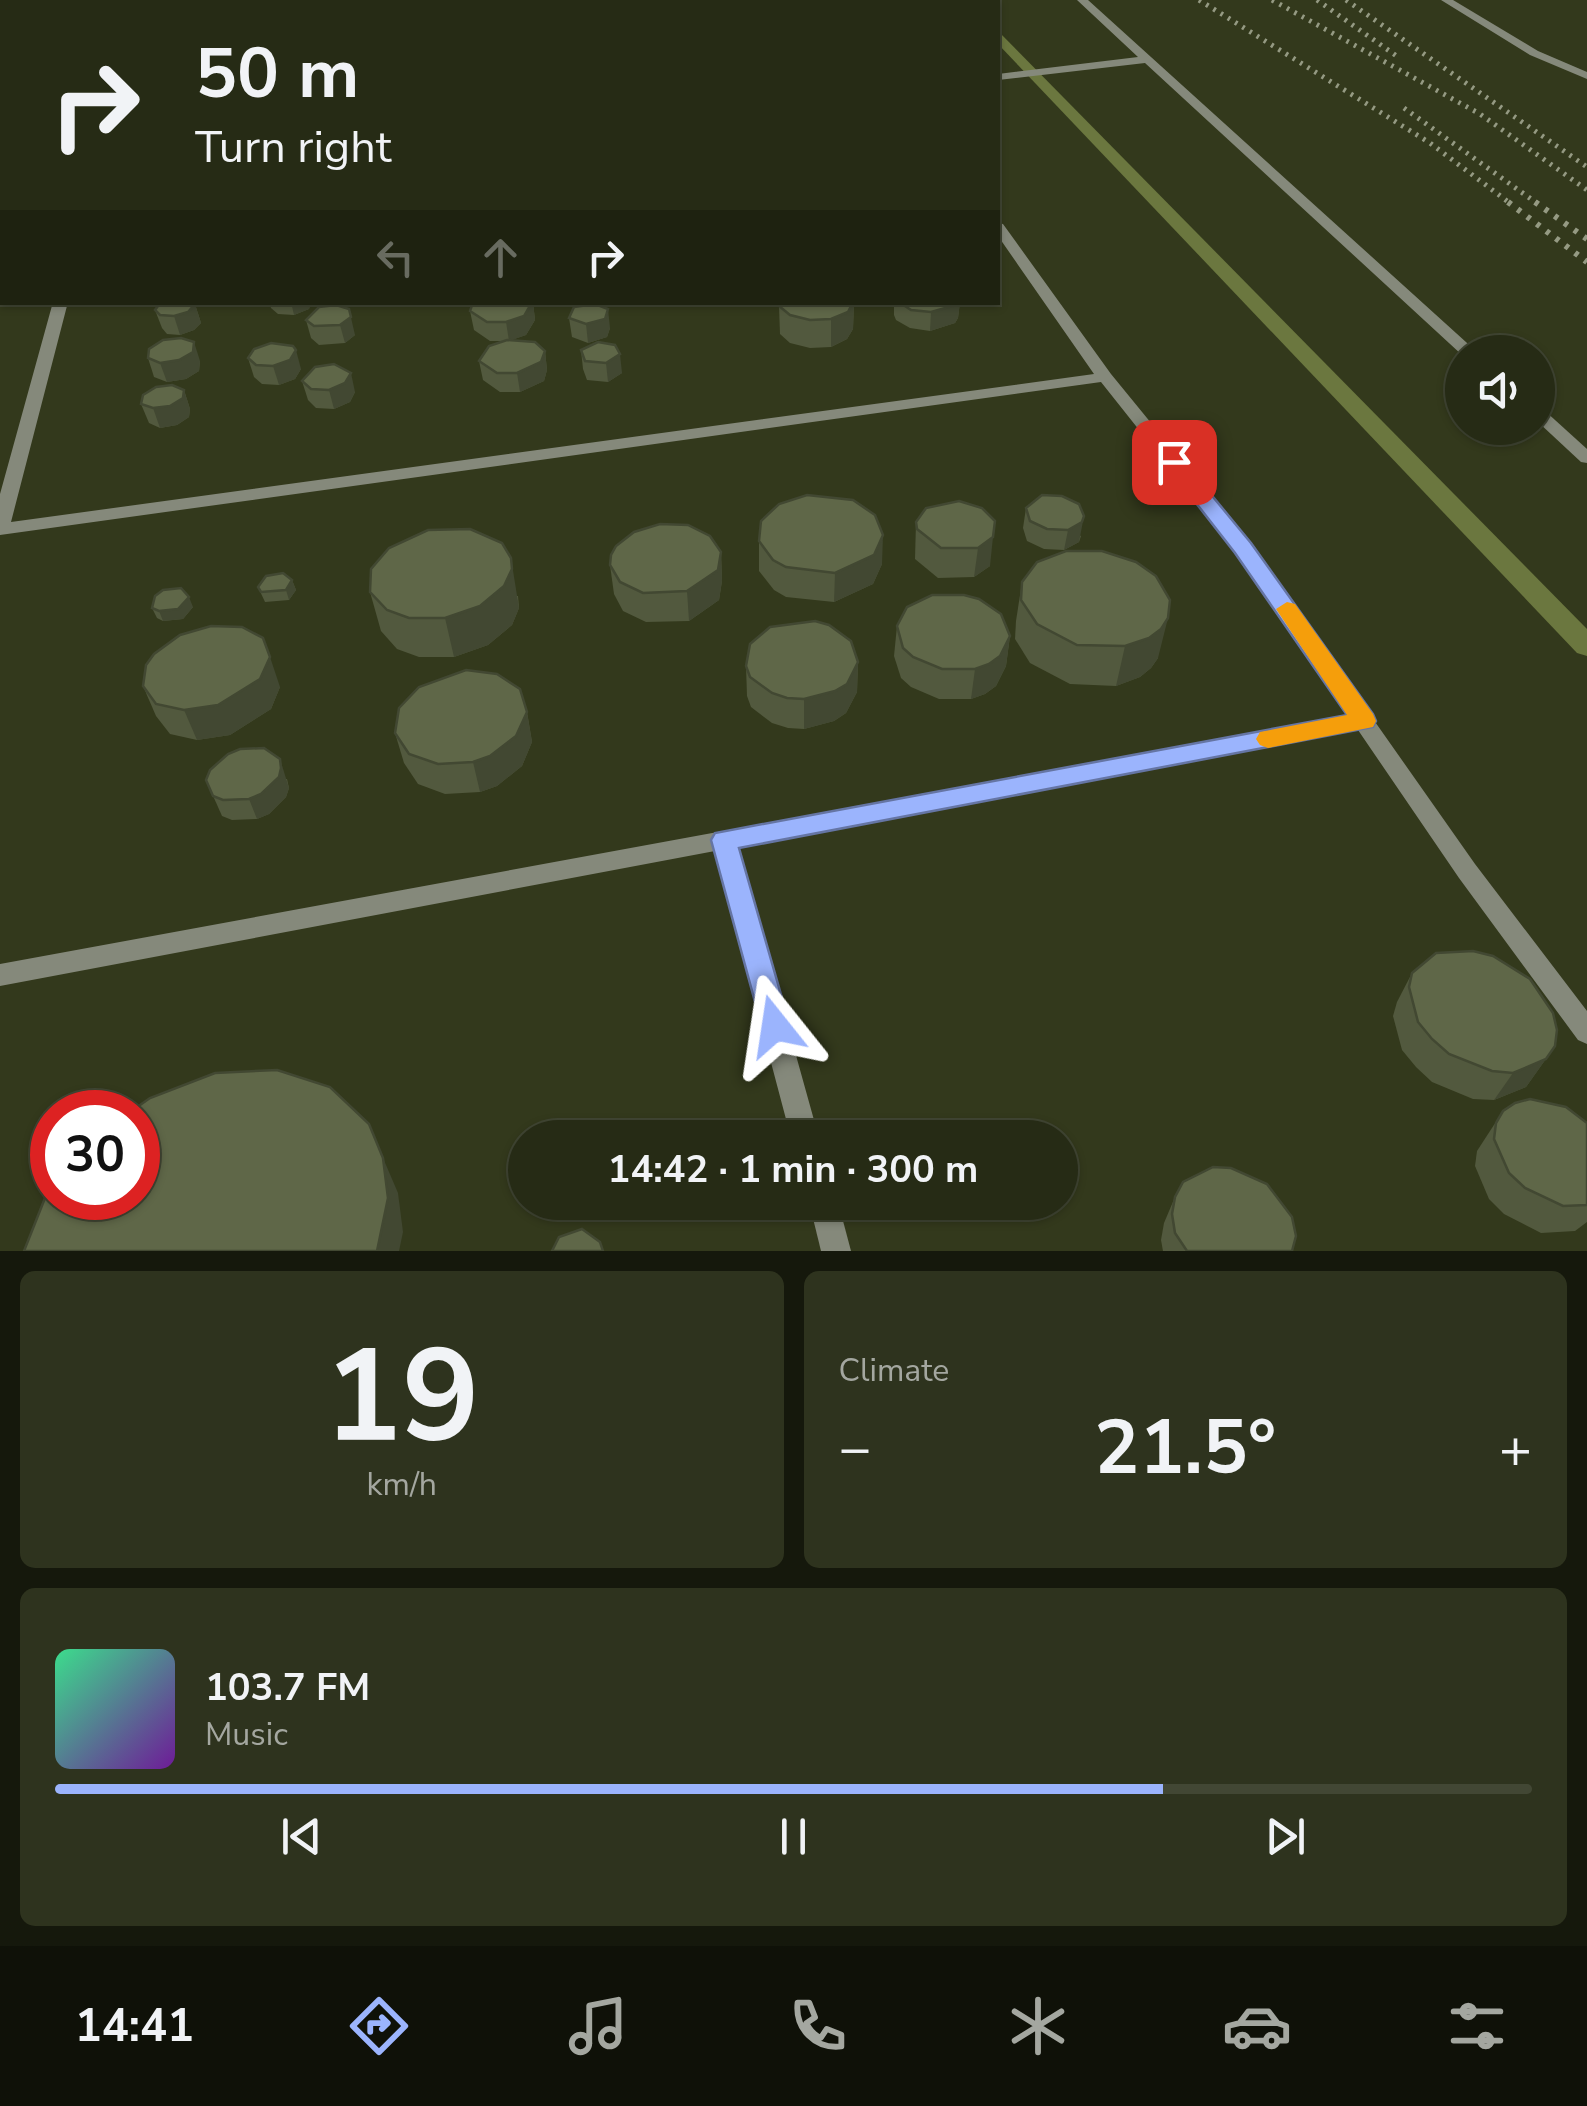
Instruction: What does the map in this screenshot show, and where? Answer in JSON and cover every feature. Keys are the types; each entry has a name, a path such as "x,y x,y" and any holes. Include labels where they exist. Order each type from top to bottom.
{"street":[{"path":"1082,0 1451,335"},
{"path":"1446,0 1534,53 1587,76"},
{"path":"1000,77 1145,60"},
{"path":"1000,230 1106,377 1243,548 1467,871 1587,1032"},
{"path":"60,305 0,528 1106,377"},
{"path":"1555,429 1587,458"},
{"path":"0,974 1364,721"},
{"path":"724,840 800,1120"},
{"path":"828,1220 836,1251"}],"building":[{"path":"159,305 194,305 188,312 174,316 160,315 155,310"},
{"path":"336,305 349,309 351,317 340,325 314,326 306,320 319,307"},
{"path":"472,305 530,305 524,316 506,322 487,322 470,311"},
{"path":"598,305 608,309 605,319 586,324 569,318 574,307"},
{"path":"852,305 848,312 831,319 810,320 790,315 779,306"},
{"path":"904,305 956,305 931,312"},
{"path":"181,338 194,342 193,352 179,360 160,363 148,358 149,349 163,340"},
{"path":"507,340 535,342 545,351 541,362 517,373 497,373 479,361 489,346"},
{"path":"598,342 615,345 620,354 606,363 585,361 581,350"},
{"path":"271,343 293,346 296,350 290,360 273,366 256,365 248,358 254,349"},
{"path":"334,364 351,373 345,383 329,390 311,389 302,381 315,367"},
{"path":"172,385 184,390 183,398 170,406 153,408 141,404 143,395 156,387"},
{"path":"807,495 853,500 875,515 883,535 874,555 835,573 786,567 773,560 759,541 761,521 779,504"},
{"path":"1042,495 1062,496 1079,504 1082,522 1068,530 1047,529 1030,521 1026,508"},
{"path":"959,501 982,508 995,521 993,537 978,548 941,548 917,529 916,522 926,508"},
{"path":"660,524 688,525 710,536 721,552 718,570 687,591 643,593 620,582 610,565 616,546 634,532"},
{"path":"470,529 502,543 511,558 512,569 504,586 480,606 445,618 409,618 387,610 370,592 371,569 389,548 428,530"},
{"path":"1066,551 1102,551 1136,562 1156,576 1170,600 1168,618 1161,629 1149,638 1125,646 1077,645 1037,624 1021,600 1022,582 1037,562"},
{"path":"283,573 292,580 286,590 261,592 258,587 266,576"},
{"path":"181,588 189,597 178,609 152,608 155,596 163,590"},
{"path":"932,595 979,599 1001,614 1010,636 1000,656 975,669 942,669 913,657 903,648 897,626 907,607"},
{"path":"815,621 829,625 851,641 858,662 847,684 804,699 787,698 772,693 750,677 746,666 750,644 770,627"},
{"path":"211,626 242,627 263,638 270,657 260,679 218,705 184,710 156,704 143,686 146,665 180,635"},
{"path":"466,670 497,674 520,689 527,712 516,736 490,756 473,762 438,764 409,754 395,733 399,708 419,687"},
{"path":"264,748 280,759 281,768 279,777 261,794 249,799 223,800 213,796 206,780 210,770 240,749"},
{"path":"1473,951 1493,956 1530,979 1553,1013 1555,1046 1546,1059 1513,1073 1492,1071 1449,1054 1418,1022 1409,987 1412,973 1436,953"},
{"path":"277,1070 330,1087 369,1124 383,1158 388,1198 377,1251 24,1251 36,1220 160,1220 160,1094 215,1073"},
{"path":"1530,1099 1566,1107 1587,1123 1587,1205 1563,1206 1525,1188 1509,1173 1494,1139 1496,1123 1503,1111"},
{"path":"1213,1167 1231,1168 1267,1184 1292,1217 1296,1236 1292,1251 1187,1251 1175,1233 1175,1197 1183,1182"},
{"path":"582,1229 600,1242 603,1251 552,1251 559,1237"}],"waterway":[{"path":"1000,38 1587,646"}],"railway":[{"path":"1199,0 1430,143 1511,204"},
{"path":"1272,0 1480,114 1587,190"},
{"path":"1317,0 1398,57"},
{"path":"1346,0 1587,167"},
{"path":"1404,108 1538,204"},
{"path":"1508,202 1587,262"},
{"path":"1535,202 1587,239"}],"slow traffic":[{"path":"1268,739 1364,721 1287,609"}],"route":[{"path":"775,1026 724,840 1364,721 1243,548 1174,462"}]}
